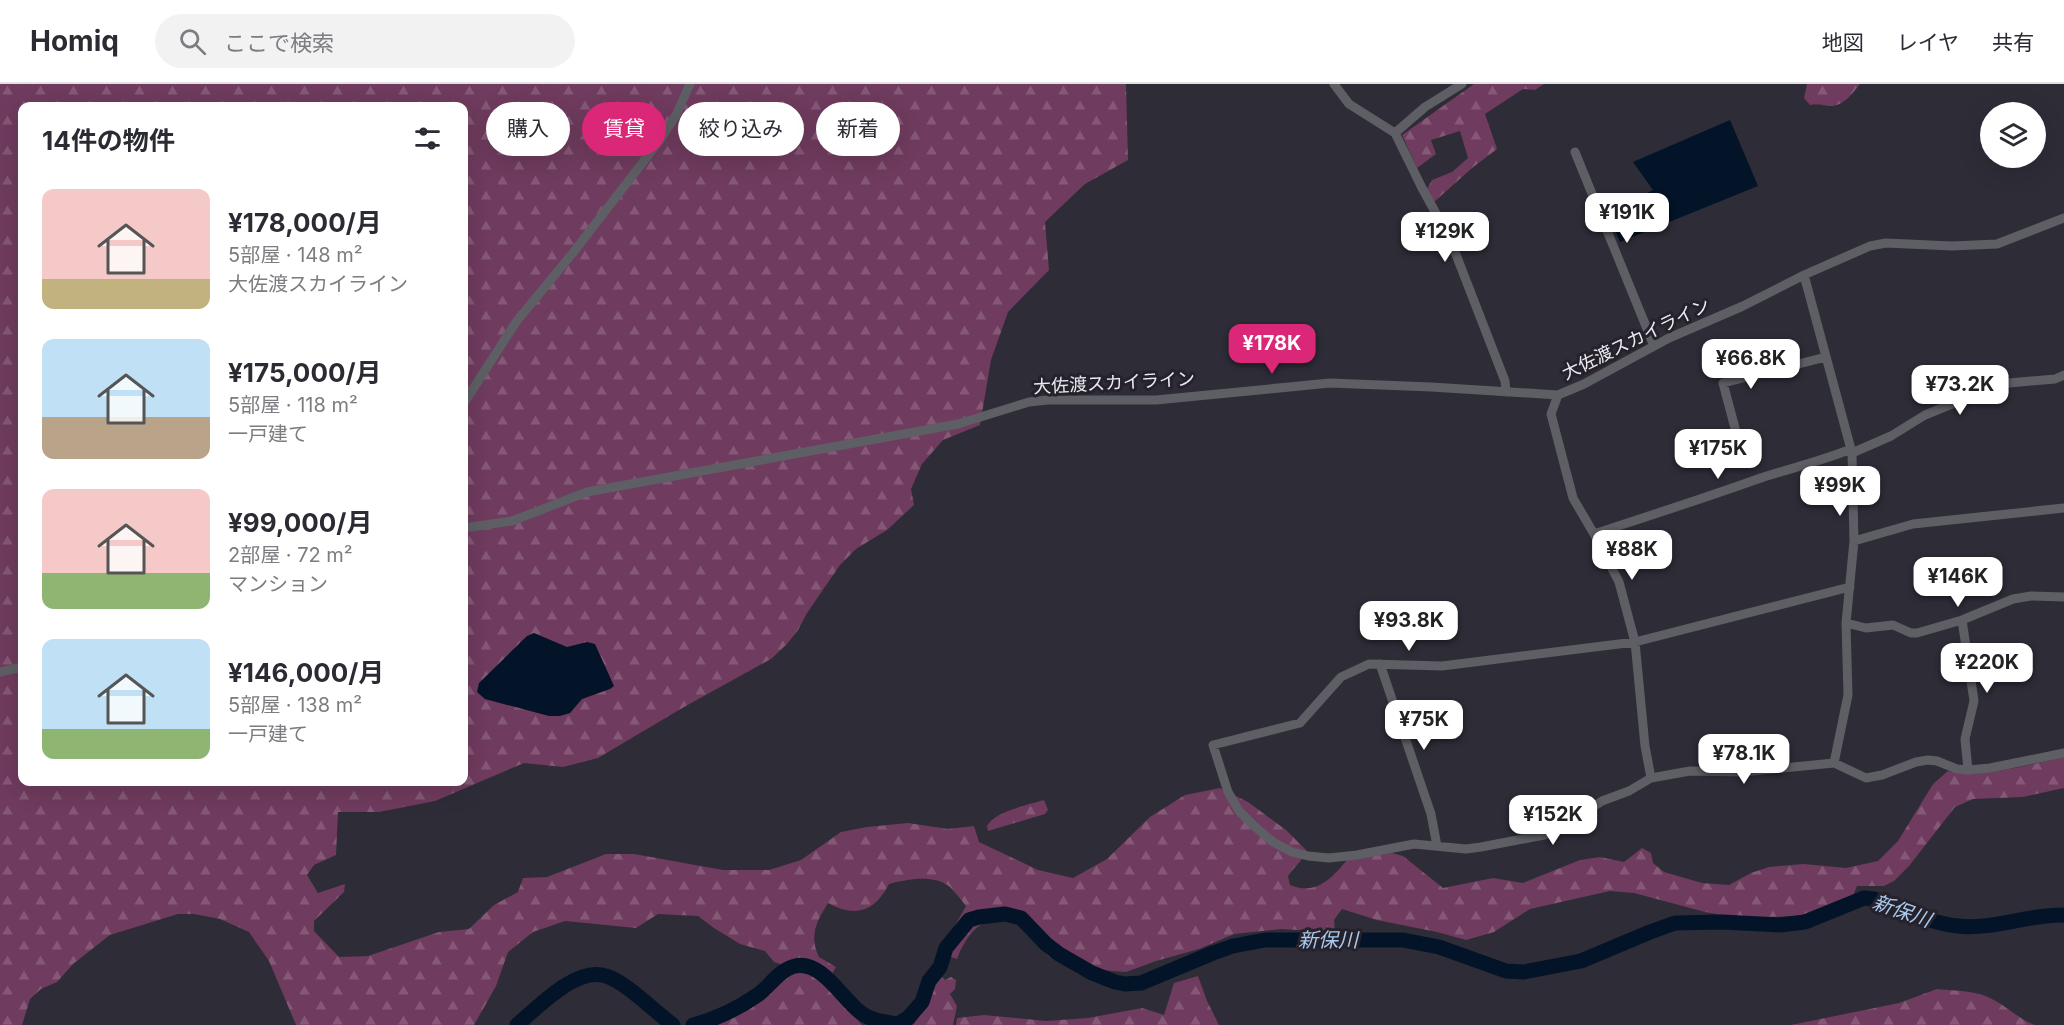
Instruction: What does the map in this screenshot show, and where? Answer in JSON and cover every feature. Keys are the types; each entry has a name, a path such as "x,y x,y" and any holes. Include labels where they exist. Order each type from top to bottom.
{"street":[{"path":"468,397 516,322 660,140 676,115 690,84"},
{"path":"1334,84 1349,104 1395,133 1450,239 1505,381 1506,392"},
{"path":"1395,133 1425,107 1461,84"},
{"path":"1575,152 1654,346"},
{"name":"大佐渡スカイライン","path":"468,527 512,521 586,492 958,424 1029,402 1048,399 1156,400 1330,383 1557,395 1584,384 1654,346 1870,246 1886,243 1970,246 1997,244 2064,218"},
{"path":"1804,275 1851,451 1854,541 1846,623 1848,695 1834,763"},
{"path":"1744,462 1723,383 1826,357"},
{"path":"1594,534 1851,451 1891,436 1925,415 1984,391 2009,383 2055,379 2064,375"},
{"path":"1557,395 1551,414 1573,498 1618,582 1635,642 1645,746 1651,778"},
{"path":"1854,541 1913,524 2064,508"},
{"path":"1850,587 1635,642 1442,666 1369,664 1341,677 1300,723 1213,745 1228,792 1239,811 1273,842 1293,852 1329,858 1414,844 1466,849 1544,836 1563,828 1602,801 1629,791 1651,778 1690,771 1743,772 1834,763 1866,778 1928,760 1937,760 1957,769 1968,770 1990,768 2064,753"},
{"path":"1846,623 1866,628 1893,625 1911,633 1917,633 1962,621 2013,599 2031,596 2064,597"},
{"path":"1962,621 1974,701 1965,739 1968,770"},
{"path":"1380,664 1431,814 1437,846"},
{"path":"0,672 18,668"}],"green space":[{"path":"0,84 1126,84 1128,160 1085,184 1045,222 1049,270 1008,312 991,360 980,425 943,440 922,464 911,489 914,505 887,530 856,549 840,565 798,630 771,659 598,758 563,767 524,763 435,801 379,812 338,812 336,855 314,865 307,875 318,893 345,884 344,892 314,921 314,931 339,957 368,956 439,932 469,929 494,905 518,892 523,878 547,877 606,854 634,854 723,870 769,870 801,860 841,832 908,823 948,829 974,826 979,842 1038,870 1073,878 1107,859 1150,817 1185,795 1220,788 1248,802 1286,830 1307,851 1288,876 1290,885 1299,888 1316,887 1323,883 1347,860 1392,853 1403,856 1443,888 1493,878 1523,883 1580,860 1600,857 1624,862 1642,848 1651,853 1653,863 1664,872 1702,883 1729,885 1751,873 1769,867 1803,864 1846,868 1878,861 1898,841 1933,784 1948,771 1989,772 2064,757 2064,788 2023,797 1973,799 1955,807 1909,866 1894,881 1884,886 1857,886 1853,896 1798,916 1739,918 1705,912 1634,893 1610,891 1530,909 1494,932 1466,940 1377,920 1342,909 1334,920 1335,932 1281,929 1234,934 1199,949 1126,972 1076,968 1048,956 1017,921 1001,919 986,922 975,930 962,947 957,959 948,956 943,947 966,906 944,883 929,879 912,879 889,884 877,901 863,910 847,910 828,903 817,923 814,942 819,957 836,967 832,974 812,964 796,960 783,965 774,962 765,951 740,944 698,916 658,914 636,928 565,921 533,932 508,952 496,986 474,1025 296,1025 269,961 249,932 220,919 194,914 178,914 110,935 73,964 57,982 41,989 30,999 22,1025 0,1025"},
{"path":"1474,84 1544,84 1535,90 1523,89 1485,114 1497,149 1434,202 1427,189 1432,180 1452,172 1468,158 1460,131 1431,140 1436,154 1417,168 1402,135"},
{"path":"1807,84 1860,84 1843,102 1829,106 1810,105 1804,98"},
{"path":"1044,800 1048,810 1045,814 988,831 987,826 997,816"},
{"path":"795,971 807,972 817,977 862,1025 709,1025 754,1002"},
{"path":"1198,976 1219,1025 956,1025 957,1018 984,1015 1046,1021 1088,1018 1142,1008 1164,1015 1174,983"},
{"path":"942,977 945,980 951,977 956,980 955,989 950,994 957,1006 953,1025 913,1025 929,1003 935,980"},
{"path":"1937,989 1981,994 2035,1025 1791,1025 1899,1003"}],"water":[{"path":"1730,120 1758,186 1620,242 1608,213 1653,190 1633,162"},
{"path":"534,633 567,647 587,642 595,644 614,686 582,699 570,713 560,716 549,716 485,699 477,692 479,683 527,636"}],"waterway":[{"name":"新保川","path":"693,1025 711,1020 736,1008 759,994 785,970 795,966 805,966 822,974 864,1015 878,1021 898,1024 908,1018 922,1002 929,981 940,967 946,948 969,920 1005,914 1021,918 1059,954 1092,973 1125,984 1141,983 1233,946 1265,940 1403,940 1439,947 1506,971 1524,972 1581,961 1675,923 1722,922 1780,925 1805,922 1864,898 1874,899 1937,922 1958,926 1984,926 2064,915"},
{"name":"新保川","path":"517,1025 558,990 582,977 594,975 606,976 622,984 673,1025"}]}
